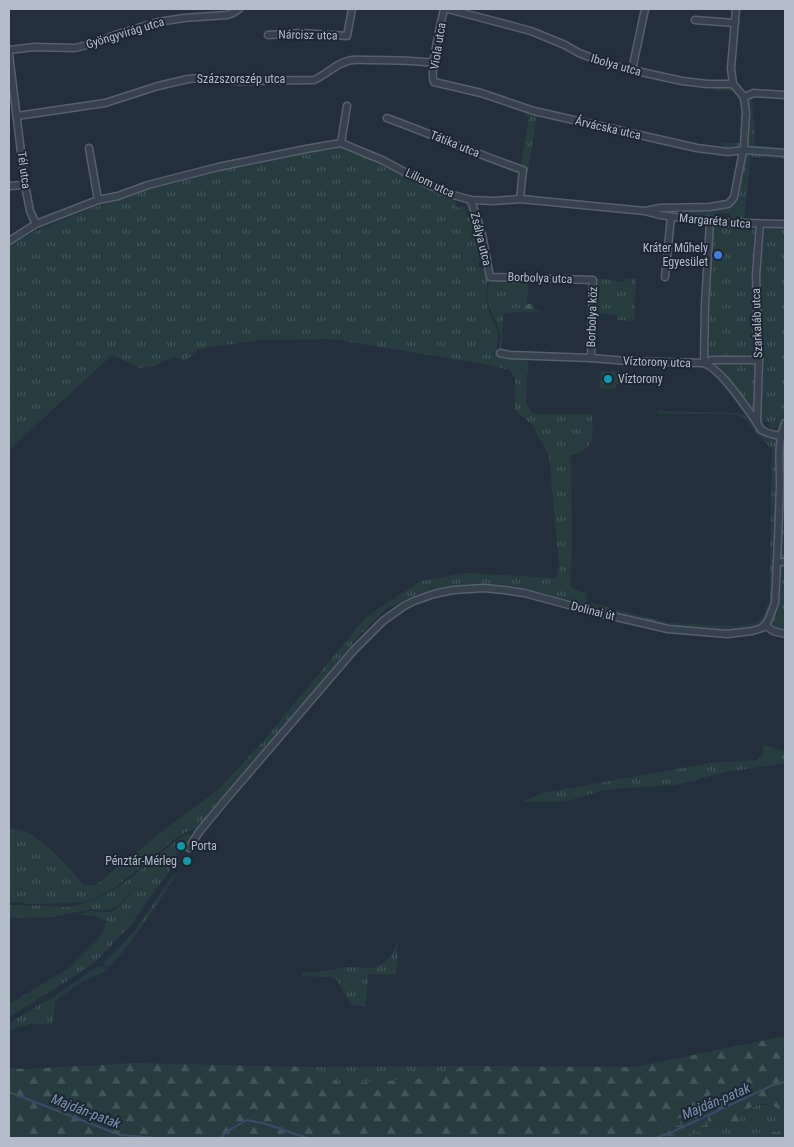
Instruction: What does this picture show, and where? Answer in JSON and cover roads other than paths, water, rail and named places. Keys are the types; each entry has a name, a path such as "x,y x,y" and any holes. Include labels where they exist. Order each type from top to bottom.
{"street":[{"name":"Gyöngyvirág utca","path":"9,50 34,47 75,48 158,22 227,15 239,9"},
{"name":"Nárcisz utca","path":"268,35 301,33 347,36 352,9"},
{"name":"Viola utca","path":"434,82 432,78 444,9"},
{"name":"Ibolya utca","path":"448,9 531,31 605,63 682,81 707,84 733,84"},
{"path":"632,70 645,9"},
{"path":"736,9 731,68 733,84 744,97 754,93 785,95"},
{"path":"695,20 735,23"},
{"name":"Tél utca","path":"9,54 12,103 17,116 30,210 36,224"},
{"name":"Százszorszép utca","path":"17,116 105,103 158,86 199,78 239,81 314,80 351,60 412,60 434,64"},
{"name":"Árvácska utca","path":"434,82 481,93 528,110 711,150 785,153"},
{"name":"Liliom utca","path":"9,241 36,224 98,200 118,196 162,181 218,167 306,149 341,144 382,160 429,185 470,200 520,199 645,211 660,208 709,207 730,203 734,197 744,150 746,113 744,97"},
{"path":"341,144 347,106"},
{"name":"Tátika utca","path":"387,118 524,170 520,199"},
{"path":"89,148 98,200"},
{"path":"9,186 26,185"},
{"name":"Zsálya utca","path":"470,200 482,234 490,277"},
{"name":"Margaréta utca","path":"645,211 671,217 710,222 785,224"},
{"path":"665,278 671,217"},
{"path":"710,222 705,304 704,363 712,360 759,360"},
{"name":"Szarkaláb utca","path":"757,422 759,360 756,276 760,224"},
{"name":"Borbolya utca","path":"490,277 589,280"},
{"name":"Borbolya köz","path":"589,280 593,280 590,358"},
{"name":"Víztorony utca","path":"500,353 510,356 704,363 719,373 762,430 781,436"},
{"path":"785,423 779,454 783,483 775,603 765,625 773,631 785,634"},
{"path":"777,562 785,562"},
{"name":"Dolinai út","path":"189,848 199,832 228,797 354,650 375,628 392,614 404,606 421,599 453,590 484,588 524,593 668,629 727,634 752,631 765,625"}],"waterway":[{"name":"Majdán-patak","path":"655,1138 773,1085 785,1082"},
{"name":"Majdán-patak","path":"9,1092 120,1135 158,1138"},
{"name":"Majdán-patak","path":"220,1138 247,1120 266,1124 307,1138"}],"place":[{"name":"Kráter Műhely Egyesület","path":"718,255"},
{"name":"Víztorony","path":"608,379"},
{"name":"Porta","path":"181,846"},
{"name":"Pénztár-Mérleg","path":"187,861"}]}
